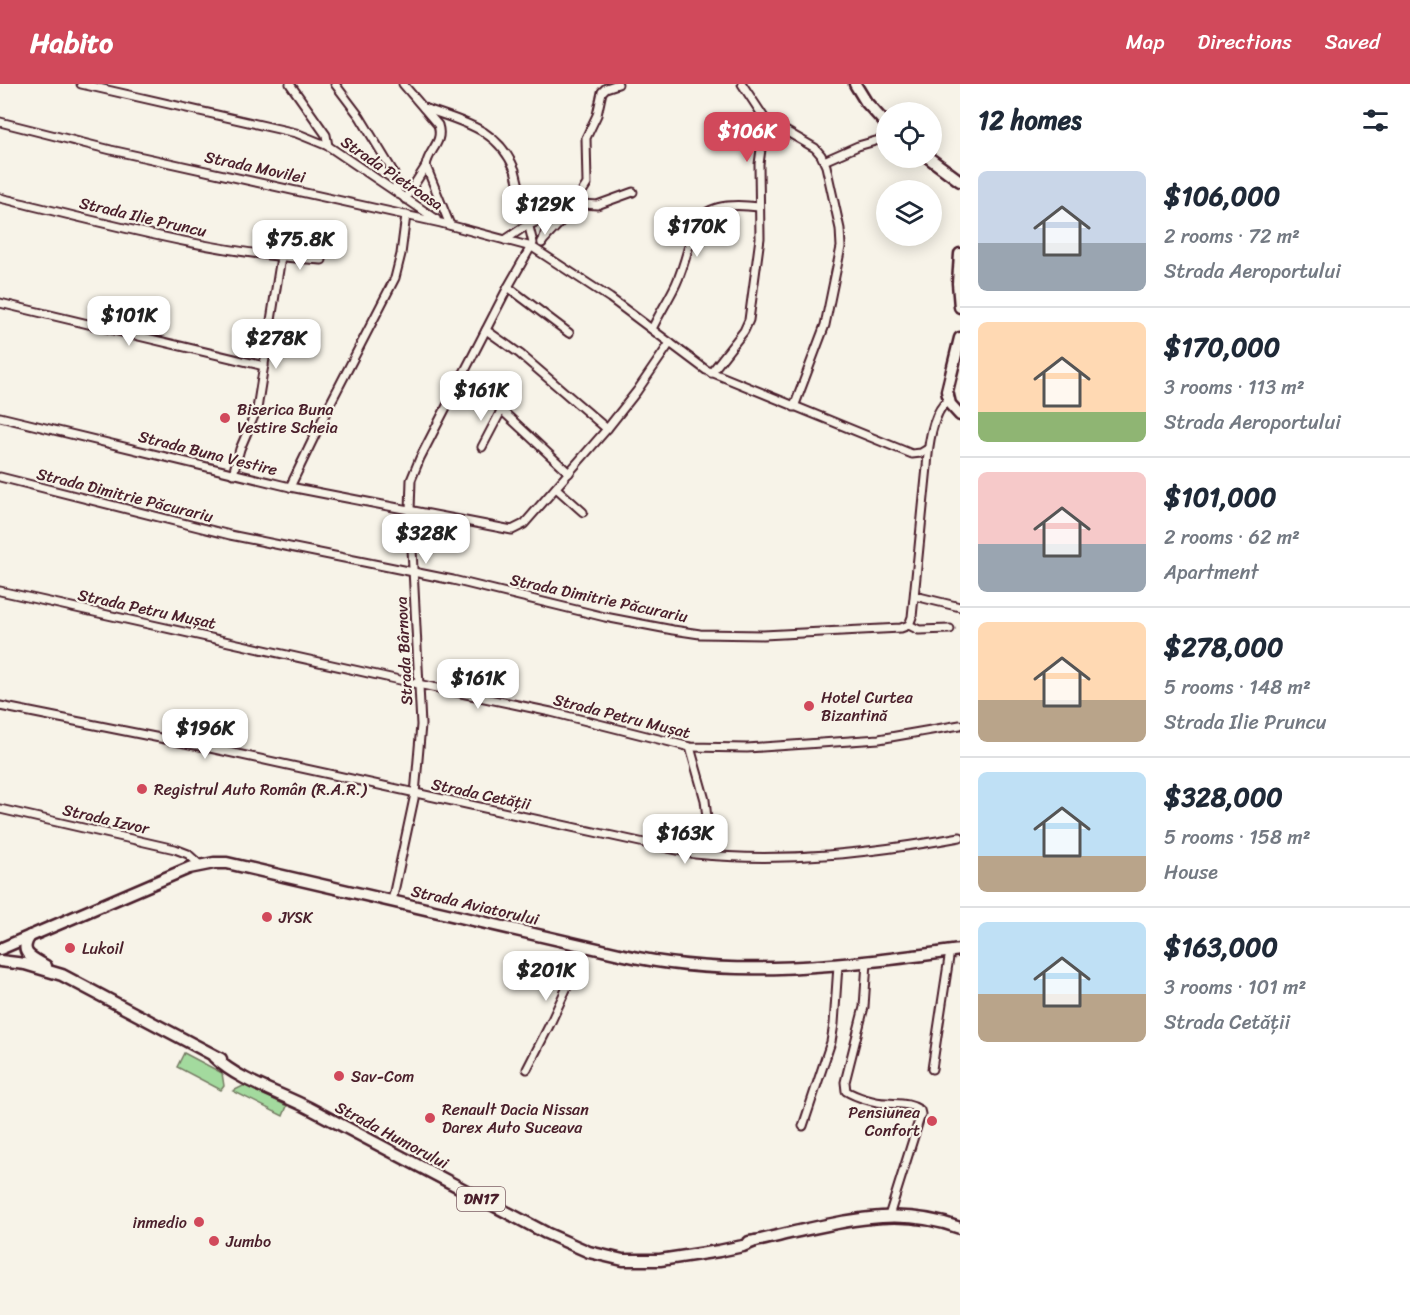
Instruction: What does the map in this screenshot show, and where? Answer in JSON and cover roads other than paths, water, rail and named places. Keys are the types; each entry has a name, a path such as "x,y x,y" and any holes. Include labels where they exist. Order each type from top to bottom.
{"main road":[{"path":"855,84 876,113"},
{"path":"942,168 959,180"},
{"path":"960,254 958,283 960,307"},
{"path":"960,338 948,382 948,400 960,415"},
{"name":"Strada Aviatorului","path":"0,949 169,876 200,865 214,863 241,865 640,959 689,966 801,968 955,951"},
{"path":"30,936 26,944 27,954 62,975"},
{"name":"Strada Humorului","path":"0,961 25,964 62,975 214,1057 223,1059 274,1086 283,1095 464,1191 575,1247 606,1257 633,1261 660,1260 743,1246 755,1241 861,1218 890,1216 927,1219 960,1228"}],"street":[{"name":"Strada Pietroasa","path":"81,84 296,133 328,146 441,222"},
{"name":"Strada Pietroasa","path":"290,84 326,135 328,146"},
{"path":"335,84 360,117 391,168 401,197"},
{"path":"401,197 426,165 427,159 440,140 438,125 403,84"},
{"path":"542,242 575,203 587,184 585,144 597,115 600,97 606,88 618,84"},
{"path":"742,84 765,119 814,148 824,161 837,214 841,247 825,325 794,407"},
{"path":"424,108 473,126 499,142 511,159 515,170 535,248"},
{"path":"711,373 744,331 749,320 760,238 759,164 765,119"},
{"name":"Strada Movilei","path":"0,122 111,150 441,222 535,248 610,298 711,373 912,454 926,450"},
{"path":"824,161 876,141"},
{"path":"426,165 450,225"},
{"path":"505,240 529,224 551,216 563,205 575,203 597,205 633,192"},
{"name":"Strada Ilie Pruncu","path":"0,198 200,244 281,257 322,260"},
{"path":"651,329 676,283 690,239 703,216 714,208 744,205 759,207"},
{"path":"290,487 395,278 406,215"},
{"path":"542,242 551,216"},
{"name":"Strada Bârnova","path":"392,901 415,794 421,725 410,510 413,472 508,287 535,248 542,242"},
{"path":"233,474 240,449 256,415 281,257"},
{"path":"508,287 569,333"},
{"path":"0,303 264,366"},
{"path":"486,330 520,354 607,429"},
{"path":"583,512 556,488 637,391 670,343"},
{"path":"463,374 569,473"},
{"path":"909,625 915,596 927,467 926,450 940,409 948,400"},
{"path":"482,447 502,409"},
{"name":"Strada Buna Vestire","path":"0,417 290,487 512,530 524,524 556,488"},
{"name":"Strada Dimitrie Păcurariu","path":"0,477 230,535 464,582 605,617 700,634 798,634 901,628 909,625 919,630 950,629"},
{"name":"Strada Petru Mușat","path":"0,591 419,685 551,712 690,747 747,748 838,743 900,737 960,725"},
{"path":"915,596 960,607"},
{"name":"Strada Cetății","path":"0,706 210,748 671,850 751,857 855,853 896,849 960,837"},
{"path":"690,747 705,800 711,855"},
{"name":"Strada Izvor","path":"0,809 176,849 188,854 200,865"},
{"path":"527,1069 586,946"},
{"path":"932,1069 955,951"},
{"path":"867,962 864,1006 845,1082 846,1091 886,1103 899,1102 916,1107 921,1114 890,1216"},
{"path":"803,1126 831,1042 838,965"}],"place":[{"name":"Biserica Buna Vestire Scheia","path":"225,418"},
{"name":"Hotel Curtea Bizantină","path":"809,706"},
{"name":"Registrul Auto Român (R.A.R.)","path":"142,789"},
{"name":"JYSK","path":"267,917"},
{"name":"Lukoil","path":"70,948"},
{"name":"Sav-Com","path":"339,1076"},
{"name":"Renault Dacia Nissan Darex Auto Suceava","path":"430,1118"},
{"name":"Pensiunea Confort","path":"932,1121"},
{"name":"inmedio","path":"199,1222"},
{"name":"Jumbo","path":"214,1241"}]}
